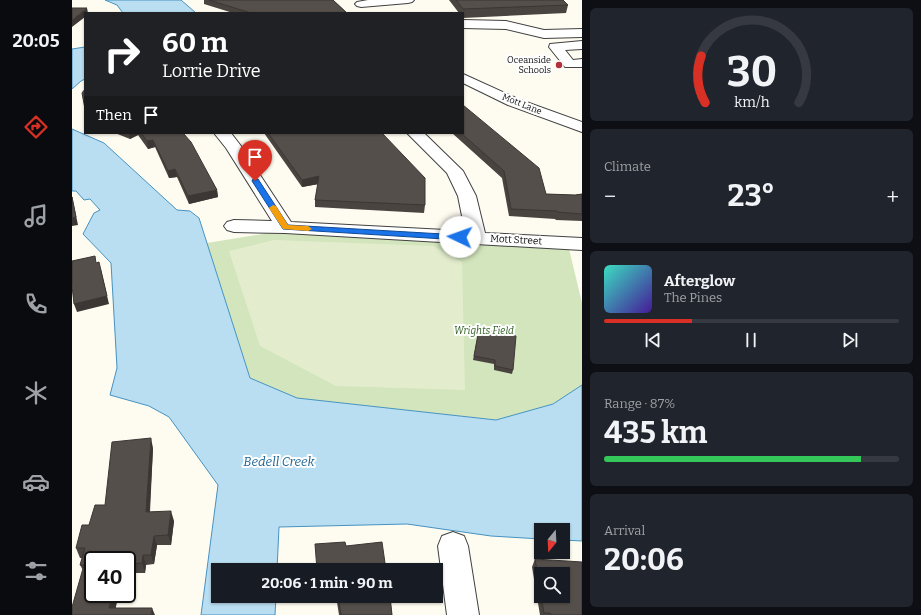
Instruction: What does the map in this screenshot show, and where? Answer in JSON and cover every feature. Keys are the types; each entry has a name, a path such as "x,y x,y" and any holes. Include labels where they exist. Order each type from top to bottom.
{"street":[{"path":"358,2 408,0"},
{"path":"396,1 404,12"},
{"path":"358,2 371,12"},
{"path":"464,24 506,25 544,34 582,33"},
{"path":"544,34 570,64 582,63"},
{"path":"555,47 582,45"},
{"name":"Mott Lane","path":"464,78 513,102 582,127"},
{"path":"223,134 233,146 286,227"},
{"path":"416,134 454,171 467,196 476,238"},
{"name":"Mott Street","path":"234,226 286,227 582,244"},
{"path":"453,546 463,615"}],"green space":[{"name":"Wrights Field","path":"275,232 569,249 582,303 582,385 553,404 496,420 297,398 250,378 207,243"},
{"path":"274,240 433,246 462,262 465,390 336,386 260,346 229,251"}],"water":[{"path":"105,0 181,0 195,12 122,12 117,5"},
{"path":"84,47 84,80 72,89 72,49"},
{"name":"Bedell Creek","path":"72,129 104,143 177,210 190,211 199,218 250,378 297,398 496,420 553,404 582,385 582,541 570,540 570,523 534,523 534,539 491,536 407,524 279,527 277,563 211,563 211,603 276,603 275,615 201,615 218,485 169,417 149,406 110,395 117,368 111,263 83,234 94,213 100,210 90,199 84,200 76,191 72,191"}],"building":[{"path":"209,0 333,0 346,12 248,12"},
{"path":"456,0 563,0 568,5 463,9"},
{"path":"72,8 87,8 72,20"},
{"path":"84,90 84,104 82,93"},
{"path":"464,106 539,168 546,194 582,194 582,214 557,211 511,209 504,171 462,134 464,134"},
{"path":"142,134 184,134 191,142 217,190 188,196 175,169 168,171 153,140 147,141"},
{"path":"269,134 383,134 425,178 425,205 315,200 319,176 302,180"},
{"path":"72,197 76,217 72,218"},
{"path":"95,256 96,263 99,262 107,296 74,304 72,261"},
{"path":"479,329 516,336 513,370 495,366 495,360 474,356"},
{"path":"151,438 146,512 171,511 168,535 154,536 151,555 143,555 142,563 136,563 136,551 84,551 85,548 76,548 82,525 89,525 95,505 105,505 112,442"},
{"path":"345,542 346,546 382,542 385,563 316,563 315,544"},
{"path":"84,551 84,565 80,565"},
{"path":"535,559 582,562 582,615 551,615 550,613 544,613 542,603 570,603 570,567 536,567"},
{"path":"84,565 84,603 110,603 109,608 152,608 151,615 72,615 72,607"},
{"path":"339,603 391,603 392,615 341,615"}],"slow traffic":[{"path":"273,208 286,227 308,229"}],"place":[{"name":"Oceanside Schools","path":"559,65"}],"route":[{"path":"255,181 286,227 460,237"}]}
